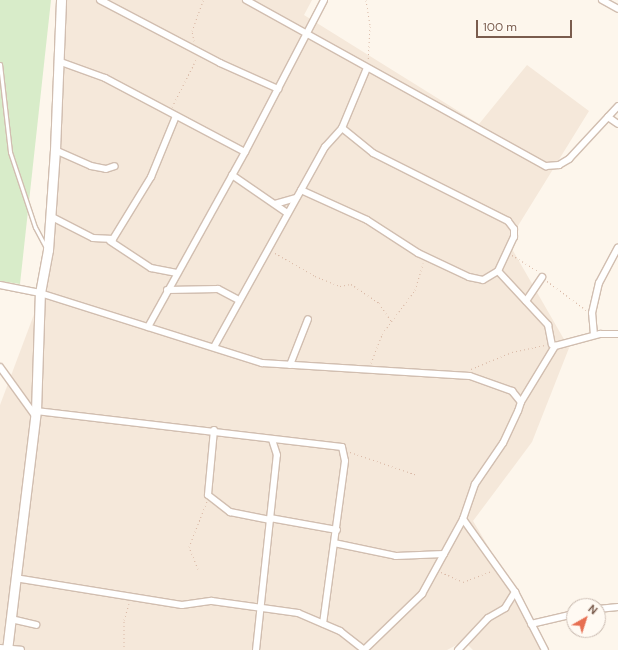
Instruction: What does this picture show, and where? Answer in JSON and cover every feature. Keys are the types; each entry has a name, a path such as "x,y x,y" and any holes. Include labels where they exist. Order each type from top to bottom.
{"street":[{"path":"21,650 4,649 11,619 36,414 40,293 48,250 55,150 61,0"},
{"path":"100,0 199,52 278,89"},
{"path":"246,0 546,166 559,165 569,159 618,106"},
{"path":"148,326 176,273 245,152 324,0"},
{"path":"602,0 618,8"},
{"path":"58,61 87,70 245,152"},
{"path":"214,347 239,300 269,249 287,213 325,148 342,128 367,68"},
{"path":"110,241 151,178 176,116"},
{"path":"608,117 618,124"},
{"path":"301,190 367,220 426,257 476,280 498,271 514,229 508,221 373,153 342,128"},
{"path":"55,150 91,166 106,169 115,166"},
{"path":"232,175 287,213"},
{"path":"275,204 296,198"},
{"path":"50,216 93,238 110,241 151,268 176,273"},
{"path":"594,335 592,313 599,283 618,248"},
{"path":"498,271 548,324 552,345"},
{"path":"526,302 542,277"},
{"path":"0,285 40,293 262,363 461,376 497,384 512,391 521,402"},
{"path":"167,290 218,289 239,300"},
{"path":"290,365 308,319"},
{"path":"15,578 182,605 212,601 298,613 340,631 364,650 422,594 463,520 475,484 503,443 521,402 555,346 594,335 618,334"},
{"path":"0,366 36,414 214,430 272,440 344,449 345,461 337,530 323,624"},
{"path":"214,430 208,495 230,512 337,530"},
{"path":"256,650 277,455 272,440"},
{"path":"463,520 515,592 545,650"},
{"path":"334,543 396,556 444,554"},
{"path":"458,650 488,618 505,608 515,592"},
{"path":"606,608 618,607"},
{"path":"531,624 566,616"},
{"path":"11,619 36,625"}],"lane":[{"path":"0,64 10,152 35,227 48,250"}],"path":[{"path":"169,112 199,52 192,34 203,0"},
{"path":"366,0 370,26 367,68"},
{"path":"508,248 542,277 592,313"},
{"path":"269,249 315,276 340,286 351,284 379,304 391,322"},
{"path":"368,371 391,322 415,290 426,257"},
{"path":"461,376 512,352 552,345"},
{"path":"344,449 417,475"},
{"path":"198,569 189,547 208,495"},
{"path":"436,570 463,582 497,568"},
{"path":"124,650 124,620 133,596"}],"shaded area":[{"path":"67,0 312,0 304,15 479,124 527,65 589,111 508,242 569,348 532,442 473,521 550,650 473,650 464,641 447,650 0,650 0,405 48,277"}],"green space":[{"path":"0,0 51,0 20,284 0,281"}]}
